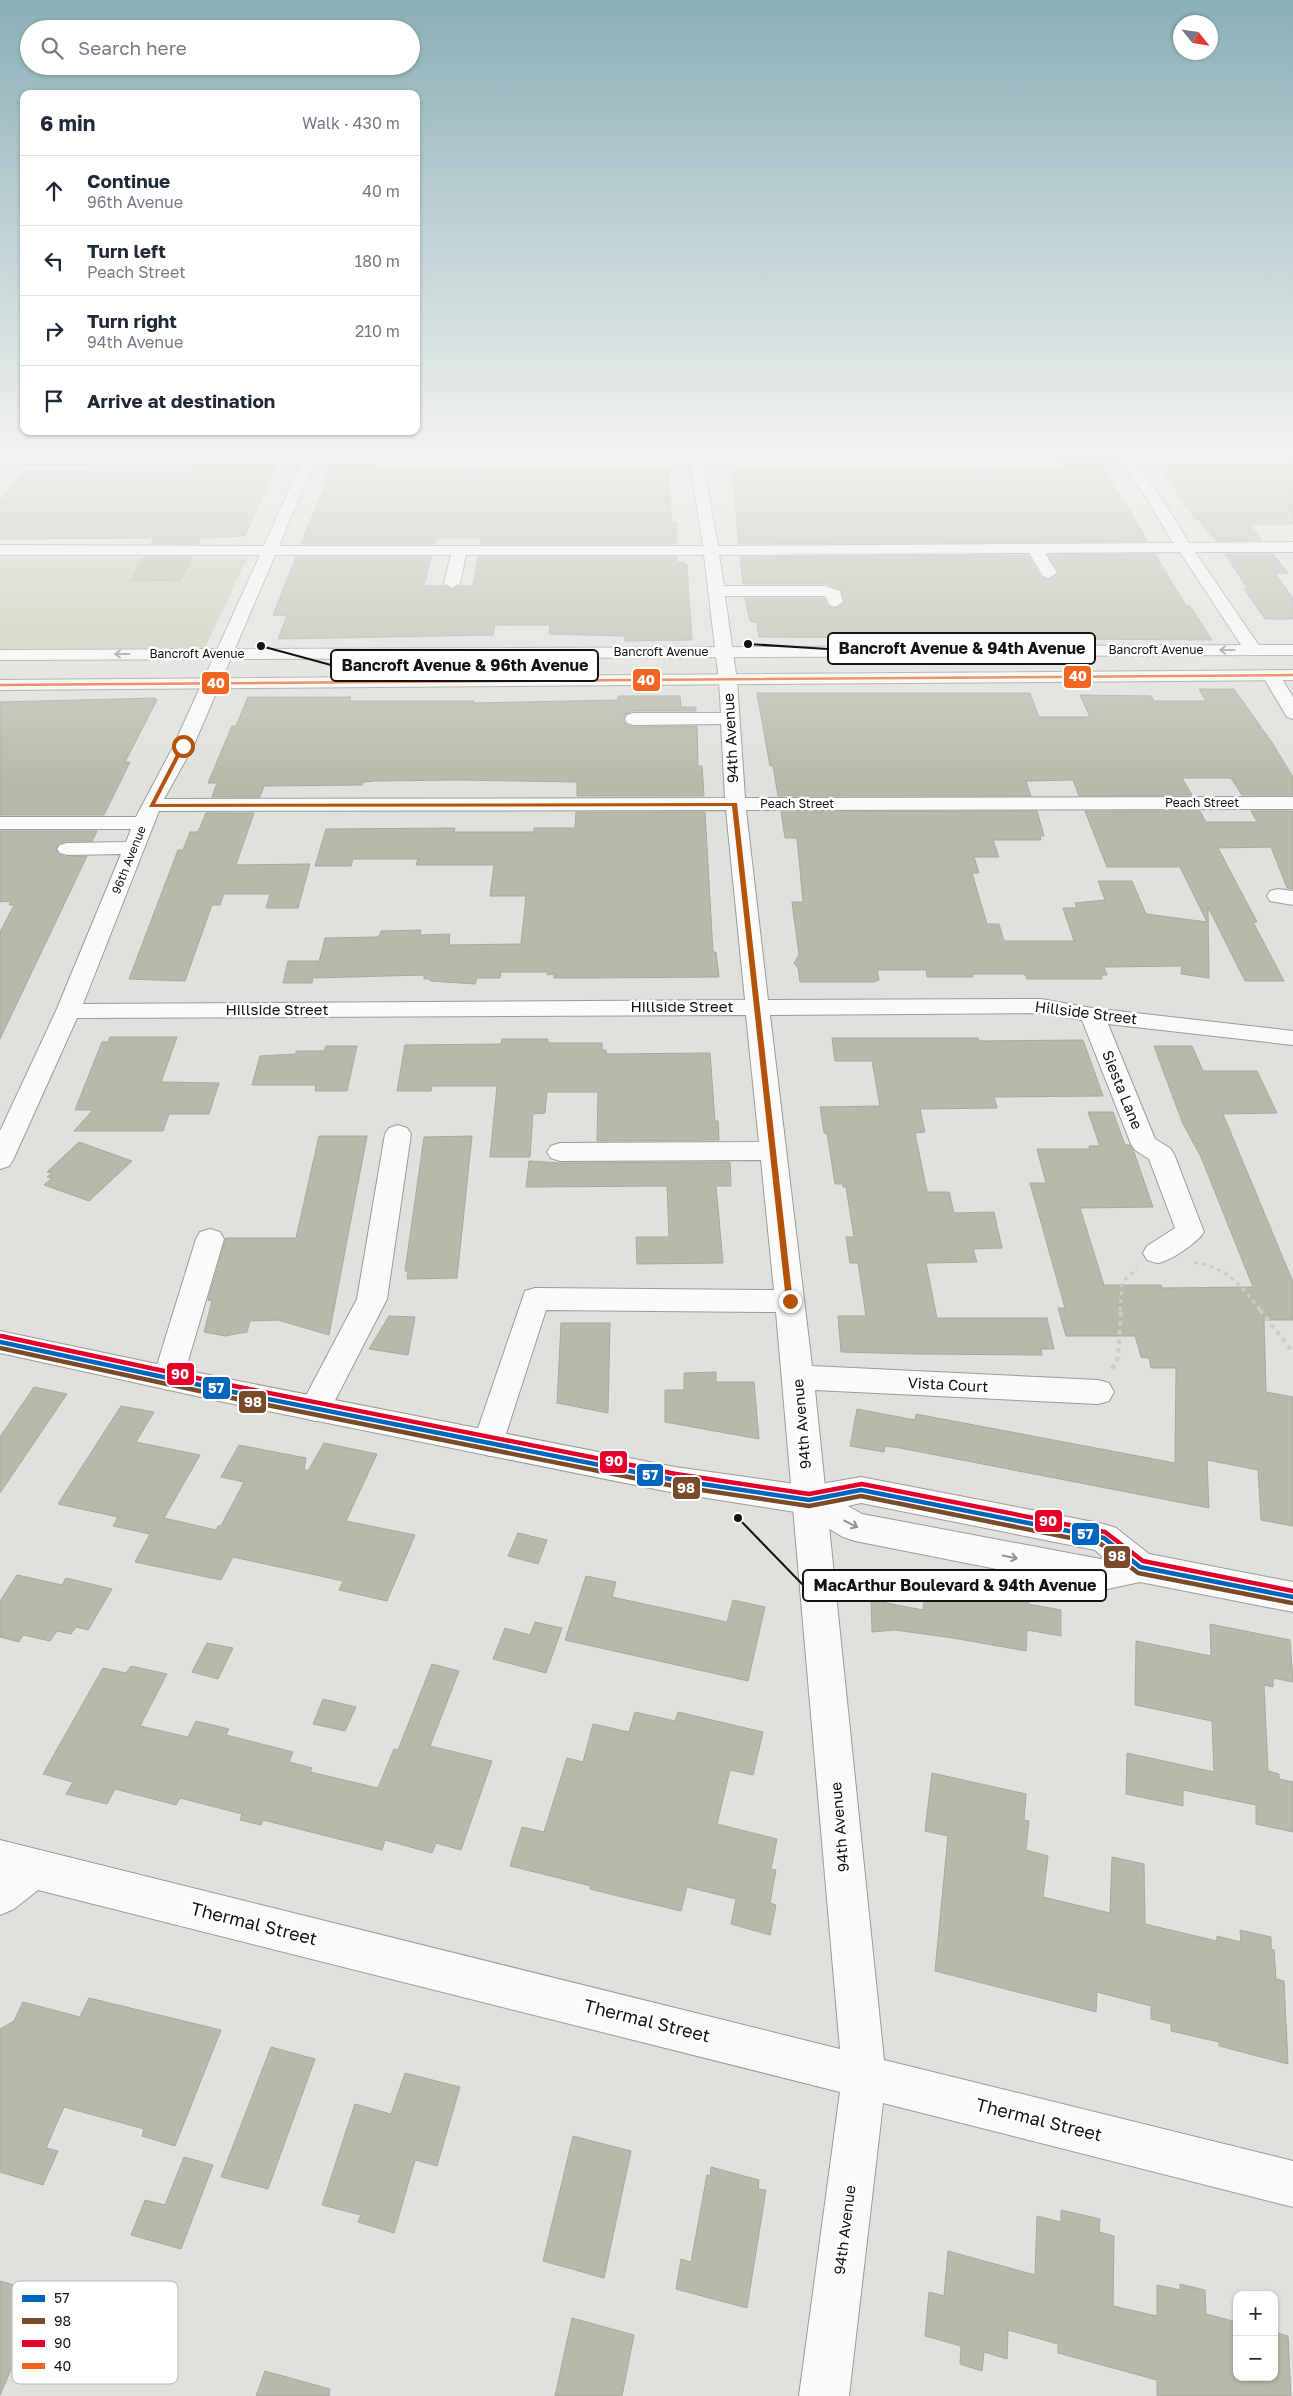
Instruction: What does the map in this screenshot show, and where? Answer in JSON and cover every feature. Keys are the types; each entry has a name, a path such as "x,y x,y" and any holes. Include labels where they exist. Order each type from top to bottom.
{"street":[{"name":"96th Avenue","path":"0,1160 68,1011 148,814 183,746 263,565"},
{"path":"452,583 456,565"},
{"name":"94th Avenue","path":"713,565 728,681 735,804 759,1007 798,1377 864,2075 824,2396"},
{"path":"1045,565 1049,572"},
{"path":"1197,565 1254,650"},
{"path":"717,591 825,591 834,594 835,602"},
{"name":"Bancroft Avenue","path":"0,654 1293,650"},
{"path":"1271,675 1293,713"},
{"name":"Bancroft Avenue","path":"0,685 728,681 1293,675"},
{"path":"634,719 730,718"},
{"name":"Peach Street","path":"0,823 148,814 735,804 1293,803"},
{"path":"67,849 134,848"},
{"name":"Hillside Street","path":"68,1011 1041,1006 1092,1015 1293,1038"},
{"name":"Siesta Lane","path":"1092,1015 1144,1144 1161,1154 1190,1232 1157,1253"},
{"path":"315,1408 372,1299 398,1134"},
{"path":"560,1152 720,1149 774,1150"},
{"path":"168,1378 210,1239"},
{"path":"489,1443 535,1299 790,1301"},
{"path":"0,1342 667,1479 809,1500 855,1527 1103,1575 1140,1567 1293,1597"},
{"name":"Vista Court","path":"798,1377 1098,1392"},
{"path":"0,1895 16,1864"},
{"name":"Thermal Street","path":"16,1864 1293,2184"}],"path":[{"path":"1098,1392 1118,1358 1122,1282 1157,1253 1214,1266 1238,1281 1293,1352"}],"green space":[{"path":"0,565 244,565 205,648 0,649"}],"building":[{"path":"140,565 188,565 180,580 131,581"},
{"path":"293,565 429,565 424,586 446,586 451,590 458,586 473,586 477,565 687,565 692,640 625,641 625,636 549,634 550,625 495,625 493,635 278,639 287,616 273,615"},
{"path":"741,565 1034,565 1041,577 1048,580 1059,573 1054,565 1161,565 1186,606 1190,606 1212,640 759,637 757,623 750,621 745,598 824,598 827,606 834,609 845,602 841,589 826,584 743,584"},
{"path":"1232,565 1282,565 1288,573 1275,573 1293,598 1293,619 1265,619 1244,589 1248,589"},
{"path":"1199,689 1234,689 1273,744 1293,777 1293,795 1242,795 1231,778 1182,778 1192,795 1079,796 1073,780 1026,781 1031,796 778,796 773,766 770,766 757,693 1030,693 1039,717 1090,717 1080,695 1151,696 1154,701 1206,701"},
{"path":"618,696 680,696 681,707 696,707 696,711 633,711 625,714 623,720 626,725 634,727 697,726 698,766 702,766 704,796 577,796 577,782 458,780 375,781 363,782 362,785 264,786 260,797 212,797 217,783 208,783 232,726 236,726 248,697 351,697 349,701 474,701 473,703 618,700"},
{"path":"155,698 157,700 125,762 130,762 104,815 0,815 0,702"},
{"path":"1037,811 1044,836 1040,836 1041,840 993,840 999,857 974,857 979,873 972,873 987,924 999,924 1004,941 1074,941 1063,908 1077,908 1075,903 1105,900 1098,881 1132,881 1146,914 1207,922 1180,867 1107,867 1085,811 1200,811 1206,822 1257,822 1251,811 1293,811 1293,889 1287,888 1271,847 1218,848 1257,922 1253,922 1284,981 1245,981 1208,907 1209,978 1181,974 1182,966 1104,967 1107,975 1101,975 1102,979 1027,979 1025,974 972,974 973,977 927,977 926,970 877,970 879,980 874,982 800,982 798,968 794,963 799,955 792,902 803,902 797,838 785,838 781,812"},
{"path":"576,812 705,812 713,952 716,952 719,977 554,978 554,974 547,975 547,972 501,972 500,978 477,978 475,984 430,981 430,979 424,979 424,975 315,978 325,938 379,937 381,931 421,930 420,935 450,934 449,945 521,944 526,896 490,896 494,865 416,865 418,859 353,859 351,866 315,866 326,829 455,828 454,832 534,832 534,828 575,828"},
{"path":"206,813 254,813 236,865 310,864 298,908 266,908 270,894 224,894 220,905 212,905 185,981 129,979 178,850 183,850 190,832 198,832"},
{"path":"0,831 97,831 92,841 66,841 59,843 56,848 58,854 66,857 87,856 0,1039 0,932 14,905 9,905 11,901 0,902"},
{"path":"288,961 318,961 312,983 283,983"},
{"path":"110,1037 177,1037 161,1082 219,1083 209,1114 169,1114 163,1131 74,1131 93,1110 75,1110 102,1042 108,1042"},
{"path":"832,1038 978,1038 979,1041 1083,1040 1103,1096 994,1097 997,1108 920,1109 925,1132 915,1133 927,1192 949,1192 954,1213 994,1212 1002,1248 973,1249 977,1262 926,1263 937,1318 1047,1318 1054,1349 1041,1349 1042,1355 841,1352 838,1316 866,1316 858,1263 850,1263 846,1237 854,1237 846,1187 843,1187 843,1184 835,1184 827,1133 824,1133 820,1107 880,1106 872,1061 835,1061"},
{"path":"502,1039 548,1039 548,1043 602,1043 602,1050 606,1050 606,1054 710,1053 715,1121 718,1121 719,1140 597,1141 598,1092 547,1092 545,1113 533,1114 530,1157 490,1157 497,1086 432,1086 431,1091 397,1091 405,1045 501,1044"},
{"path":"326,1046 357,1046 347,1091 315,1091 316,1085 252,1085 260,1056 296,1054 296,1051 324,1051"},
{"path":"1154,1046 1192,1046 1203,1071 1257,1071 1277,1113 1223,1114 1293,1282 1293,1320 1264,1320 1266,1392 1293,1397 1293,1526 1261,1520 1258,1470 1207,1460 1209,1508 900,1448 885,1446 884,1452 850,1446 857,1409 915,1420 916,1414 1175,1463 1176,1368 1151,1368 1149,1358 1141,1357 1135,1336 1066,1336 1058,1308 1065,1308 1030,1183 1046,1183 1037,1149 1090,1149 1089,1146 1100,1146 1088,1112 1113,1112 1125,1145 1130,1145 1134,1152 1153,1207 1080,1208 1104,1285 1161,1285 1162,1288 1253,1287 1201,1157 1183,1124"},
{"path":"319,1136 367,1136 329,1335 278,1320 250,1321 247,1332 225,1336 204,1332 212,1301 208,1300 226,1238 296,1238"},
{"path":"472,1136 457,1278 407,1279 408,1271 405,1271 424,1137"},
{"path":"79,1142 132,1161 89,1201 44,1185 52,1178 47,1177 52,1173 47,1172"},
{"path":"529,1161 560,1163 730,1162 731,1186 716,1186 723,1263 637,1264 636,1237 669,1237 667,1186 526,1187"},
{"path":"389,1316 415,1317 408,1355 369,1349"},
{"path":"561,1323 610,1323 608,1413 557,1403"},
{"path":"716,1372 716,1382 754,1382 759,1439 665,1422 665,1390 684,1390 684,1373"},
{"path":"34,1387 67,1394 0,1493 0,1437"},
{"path":"121,1406 154,1412 136,1442 200,1455 164,1518 216,1530 218,1526 221,1526 244,1482 221,1477 239,1445 306,1458 304,1469 308,1471 324,1443 377,1454 346,1521 415,1535 387,1601 339,1590 343,1581 233,1557 221,1580 135,1562 150,1534 113,1526 118,1517 58,1504"},
{"path":"518,1533 547,1540 538,1564 508,1556"},
{"path":"927,1570 1029,1588 1028,1604 1061,1610 1061,1636 1027,1630 1026,1651 895,1630 872,1632 871,1600 923,1610"},
{"path":"17,1575 62,1585 66,1578 112,1589 88,1630 76,1627 71,1634 57,1631 50,1641 23,1635 19,1642 0,1637 0,1601"},
{"path":"586,1576 616,1582 612,1597 727,1622 733,1600 765,1607 748,1681 565,1640"},
{"path":"535,1622 562,1628 546,1673 493,1659 505,1628 530,1635"},
{"path":"1210,1624 1290,1640 1293,1682 1273,1678 1273,1687 1264,1685 1268,1771 1279,1774 1279,1779 1293,1782 1293,1832 1256,1824 1256,1805 1183,1790 1183,1806 1126,1794 1127,1753 1214,1772 1212,1721 1135,1705 1136,1641 1211,1656"},
{"path":"207,1643 233,1648 218,1679 192,1672"},
{"path":"432,1664 459,1671 430,1746 492,1761 461,1850 436,1843 432,1853 385,1840 382,1850 263,1820 261,1825 240,1820 242,1814 180,1798 176,1805 115,1789 107,1804 66,1794 73,1782 43,1774 103,1668 126,1673 131,1666 167,1674 140,1726 188,1737 196,1721 229,1729 226,1735 293,1752 289,1762 312,1768 310,1772 378,1788 394,1749 398,1750"},
{"path":"323,1699 356,1707 345,1731 313,1724"},
{"path":"635,1712 675,1721 678,1712 763,1732 753,1775 730,1770 717,1824 777,1839 771,1869 776,1870 770,1903 776,1905 770,1935 731,1924 736,1899 687,1887 681,1911 590,1889 591,1886 510,1866 522,1827 544,1832 567,1758 583,1762 593,1724 629,1732"},
{"path":"932,1773 1026,1794 1024,1820 1029,1821 1026,1850 1048,1856 1043,1897 1110,1913 1112,1857 1144,1864 1145,1924 1217,1941 1217,1936 1241,1942 1240,1930 1271,1937 1276,1979 1284,1981 1288,2064 1219,2046 1219,2042 1171,2031 1171,2024 1151,2019 1151,2006 1097,1992 1096,2012 935,1971 948,1836 925,1831"},
{"path":"89,1998 221,2030 175,2146 142,2136 144,2129 64,2107 46,2148 58,2151 43,2185 0,2172 0,2029 14,2021 23,2002 80,2017"},
{"path":"271,2047 315,2059 268,2189 221,2177"},
{"path":"405,2073 460,2087 437,2166 415,2160 394,2233 358,2222 361,2215 322,2205 355,2104 391,2114"},
{"path":"573,2136 631,2151 604,2278 543,2261"},
{"path":"184,2157 213,2165 181,2249 131,2235 145,2200 165,2205"},
{"path":"711,2167 759,2180 758,2189 766,2190 747,2308 676,2289 681,2259 691,2262 707,2175 710,2176"},
{"path":"1061,2210 1100,2219 1099,2232 1114,2236 1113,2306 1157,2316 1157,2285 1180,2290 1180,2284 1205,2290 1206,2314 1233,2321 1233,2381 1278,2381 1278,2333 1288,2336 1291,2396 1157,2396 1157,2380 1058,2353 1058,2344 1008,2330 1007,2359 984,2352 982,2371 960,2364 961,2346 925,2336 929,2292 944,2296 948,2251 1035,2275 1037,2216 1061,2222"},
{"path":"0,2281 12,2284 12,2367 0,2395"},
{"path":"572,2318 634,2335 622,2396 555,2396"},
{"path":"265,2371 330,2389 329,2396 256,2396"}],"transit line":[{"name":"40","path":"0,685 1293,675"},
{"name":"90","path":"1,1336 234,1386 676,1474 809,1494 862,1484 1105,1532 1143,1561 1293,1591"},
{"name":"57","path":"0,1342 233,1392 675,1480 809,1500 861,1490 1104,1538 1140,1567 1293,1597"},
{"name":"98","path":"0,1348 232,1398 674,1486 809,1506 861,1496 1101,1544 1138,1573 1292,1603"}],"place":[{"name":"Bancroft Avenue & 94th Avenue","path":"748,644"},
{"name":"Bancroft Avenue & 96th Avenue","path":"261,646"},
{"name":"MacArthur Boulevard & 94th Avenue","path":"738,1518"}],"route":[{"path":"183,746 151,805 735,804 759,1007 790,1301"}]}
